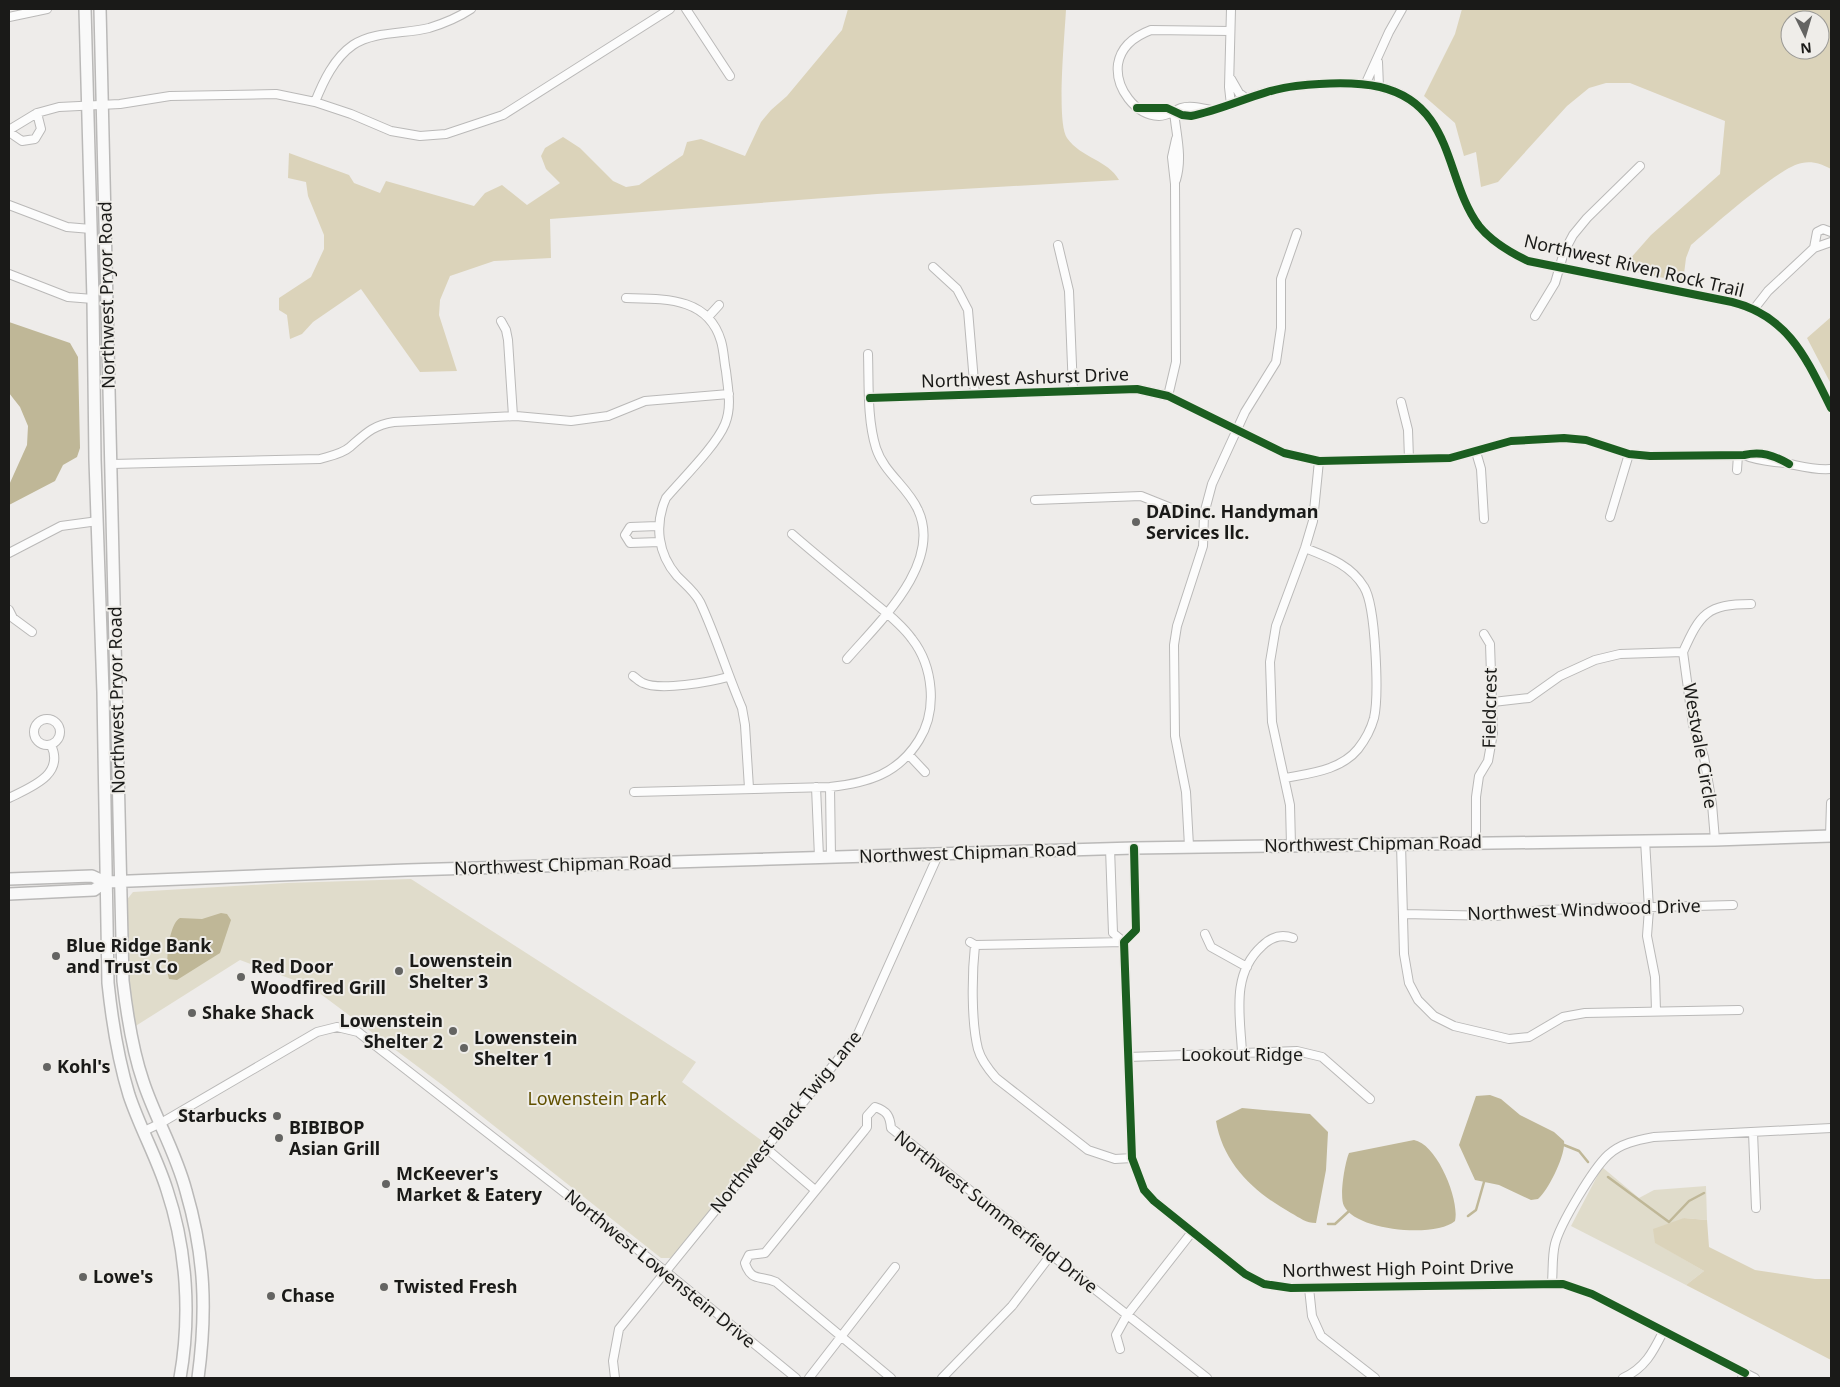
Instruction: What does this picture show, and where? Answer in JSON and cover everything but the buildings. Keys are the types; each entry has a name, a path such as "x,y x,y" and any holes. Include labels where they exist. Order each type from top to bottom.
{"main road":[{"name":"Northwest Pryor Road","path":"85,9 108,983 113,1029 130,1096 168,1191 178,1233 185,1278 186,1325 180,1378"},
{"name":"Northwest Pryor Road","path":"100,9 112,464 120,881 126,1012 143,1082 186,1189 202,1266 204,1328 198,1378"},
{"path":"99,558 106,566 107,592 109,602 115,611"},
{"name":"Northwest Chipman Road","path":"9,879 92,876 105,882 1110,848 1715,840 1830,836"},
{"name":"Northwest Chipman Road","path":"9,894 94,890 105,882"}],"street":[{"path":"9,17 47,9"},
{"path":"315,102 322,84 337,61 352,46 382,35 430,28 471,9"},
{"path":"37,112 41,129 35,139 22,140 9,131 37,112 59,107 102,106 146,99 210,95 276,94 315,102 351,114 391,131 420,136 446,134 503,115 670,9"},
{"path":"686,9 730,76"},
{"path":"1231,9 1231,78 1229,87 1231,105"},
{"path":"1364,85 1402,9"},
{"path":"1168,396 1176,362 1175,184 1172,157 1176,139 1174,111 1167,115 1159,116 1146,114 1137,108 1125,93 1118,73 1120,56 1134,38 1151,30 1230,31"},
{"path":"1378,57 1378,87"},
{"path":"1231,78 1239,93 1247,99"},
{"name":"Northwest Riven Rock Trail","path":"1174,111 1182,115 1191,116 1283,88 1364,85 1397,93 1409,101 1435,126 1451,158 1469,209 1479,226 1492,240 1509,252 1528,261 1754,308 1774,320 1792,337 1831,408"},
{"path":"1535,316 1555,283 1568,243 1578,228 1640,166"},
{"path":"9,205 67,227 91,229"},
{"path":"1814,248 1817,232 1827,229 1831,232"},
{"path":"1189,846 1186,792 1175,736 1174,645 1181,607 1203,546 1204,514 1212,484 1245,412 1276,362 1281,328 1281,279 1297,233"},
{"path":"1754,308 1768,291 1814,248 1831,242"},
{"path":"1058,245 1069,291 1073,390"},
{"path":"933,267 958,289 968,310 975,394"},
{"path":"9,274 68,297 93,299"},
{"path":"626,298 664,299 689,305 709,316 722,343 729,394 729,414 724,426 666,498 661,510 658,526 660,542 667,563 698,599 742,708 745,725 749,788"},
{"path":"709,316 719,305"},
{"path":"501,320 508,340 513,416"},
{"path":"847,659 900,598 922,556 924,533 918,510 884,464 876,449 870,398 868,354"},
{"name":"Northwest Ashurst Drive","path":"870,398 1137,389 1168,396 1284,453 1319,461 1450,458 1512,441 1575,438 1629,454 1650,456 1741,455 1755,453 1773,455 1788,464 1816,470 1831,470"},
{"path":"112,464 320,459 338,454 349,447 357,438 381,424 417,419 513,416 537,416 558,421 598,419 645,401 729,394"},
{"path":"1401,402 1408,430 1410,459"},
{"path":"1476,452 1481,469 1484,519"},
{"path":"1610,518 1629,454"},
{"path":"1737,470 1741,455"},
{"path":"1291,845 1290,805 1286,778 1273,729 1271,650 1276,626 1313,521 1319,461"},
{"path":"1035,500 1141,496 1182,512 1204,514"},
{"path":"9,553 62,526 98,522"},
{"path":"658,526 630,527 625,535 630,543 660,542"},
{"path":"634,792 830,787 872,780 893,769 908,755 925,731 930,708 930,685 924,657 912,639 887,613 792,534"},
{"path":"1286,778 1328,768 1348,758 1358,750 1368,733 1375,708 1374,619 1369,597 1350,569 1305,548"},
{"path":"1493,702 1529,698 1560,676 1595,660 1620,654 1684,652 1695,624 1707,614 1718,607 1751,604"},
{"path":"9,610 13,618 32,632"},
{"name":"Fieldcrest","path":"1476,842 1476,797 1479,776 1486,767 1491,746 1493,702 1490,644 1484,634"},
{"name":"Westvale Circle","path":"1684,652 1693,725 1704,757 1712,804 1715,840"},
{"path":"633,676 643,684 653,685 707,683 728,677"},
{"path":"9,798 39,784 54,768 55,754 51,745"},
{"path":"908,755 925,772"},
{"path":"816,787 819,857"},
{"path":"830,787 831,857"},
{"path":"1830,836 1831,803"},
{"path":"1645,840 1649,909 1647,936 1655,977 1656,1011"},
{"path":"1401,844 1404,954 1409,983 1418,1000 1434,1016 1454,1026 1488,1036 1509,1039 1529,1037 1564,1018 1585,1013 1739,1010"},
{"name":"Northwest High Point Drive","path":"1110,848 1113,933 1124,942 1132,1158 1144,1190 1154,1201 1255,1280 1282,1287 1309,1288 1552,1282 1592,1294 1744,1376 1755,1378"},
{"path":"1132,1158 1115,1159 1088,1150 990,1071 978,1050 976,1036 972,943 1124,942 1136,930 1134,848"},
{"name":"Northwest Black Twig Lane","path":"616,1378 613,1361 619,1330 665,1271 767,1149 861,1029 939,853"},
{"name":"Northwest Windwood Drive","path":"1404,914 1496,916 1544,910 1649,909 1733,905"},
{"path":"1205,934 1211,947 1246,967"},
{"path":"1242,1052 1238,1003 1240,981 1246,967 1255,952 1267,941 1284,935 1294,938"},
{"name":"Northwest Lowenstein Drive","path":"144,1131 161,1124 317,1032 337,1028 358,1032 665,1271 796,1378"},
{"name":"Lookout Ridge","path":"1128,1057 1296,1051 1322,1056 1370,1099"},
{"name":"Northwest Summerfield Drive","path":"891,1378 776,1282 766,1277 754,1277 748,1272 745,1263 749,1255 765,1253 867,1127 867,1116 875,1107 885,1110 890,1118 891,1128 1050,1256 1207,1378"},
{"path":"1552,1282 1555,1244 1558,1235 1598,1167 1609,1154 1633,1141 1654,1137 1831,1128"},
{"path":"1753,1132 1756,1208"},
{"path":"767,1149 816,1190"},
{"path":"1120,1349 1116,1335 1127,1315 1192,1232"},
{"path":"942,1378 1012,1306 1050,1256"},
{"path":"809,1378 895,1267"},
{"path":"1309,1288 1312,1316 1321,1336 1375,1378"},
{"path":"1624,1378 1639,1370 1647,1361 1663,1332"}],"green space":[{"name":"Lowenstein Park","path":"411,879 696,1062 682,1082 765,1143 671,1258 661,1258 441,1084 310,986 240,960 134,1027 130,1000 125,902 133,892 287,883"},
{"path":"1602,1167 1639,1198 1654,1190 1706,1186 1707,1220 1684,1218 1656,1243 1704,1271 1686,1285 1571,1226"}],"shaded area":[{"path":"848,9 1066,9 1062,96 1064,129 1067,138 1073,145 1108,168 1119,180 877,194 550,219 551,258 494,261 450,276 440,300 439,315 457,371 420,372 361,289 313,322 302,334 290,339 287,315 279,310 279,298 311,277 324,249 324,235 308,196 306,182 288,178 289,153 349,175 354,183 380,193 386,181 474,206 485,193 502,185 527,205 560,183 546,169 541,156 545,148 563,137 580,148 613,181 626,187 639,185 683,155 687,142 701,139 745,156 761,122 787,96 842,30"},
{"path":"1462,9 1831,9 1831,169 1817,163 1802,163 1778,175 1763,186 1691,245 1686,258 1683,282 1621,269 1651,235 1720,174 1725,121 1630,83 1606,83 1589,88 1567,106 1498,182 1481,187 1476,152 1464,156 1455,123 1424,96 1455,34"},
{"path":"1831,317 1831,384 1807,338"},
{"path":"9,322 70,343 78,357 80,448 77,457 63,465 55,481 9,505 9,485 27,445 28,426 20,407 9,393"},
{"path":"221,913 227,914 231,920 220,953 177,980 169,979 167,965 168,946 176,922 180,918 202,919"},
{"path":"1490,1095 1501,1099 1520,1115 1554,1132 1564,1141 1562,1155 1555,1172 1547,1189 1538,1199 1531,1200 1499,1185 1475,1180 1459,1145 1476,1096"},
{"path":"1242,1108 1310,1114 1328,1132 1326,1170 1316,1223 1300,1218 1265,1196 1233,1164 1220,1136 1216,1121"},
{"path":"1414,1140 1423,1144 1431,1151 1445,1174 1454,1200 1455,1221 1445,1226 1431,1229 1397,1229 1379,1226 1351,1215 1344,1206 1342,1195 1344,1171 1349,1153"},
{"path":"1684,1218 1707,1220 1709,1247 1755,1270 1815,1279 1831,1279 1831,1360 1686,1285 1704,1271 1655,1243 1653,1229"}],"waterway":[{"path":"1564,1145 1579,1151 1588,1162"},
{"path":"1608,1177 1669,1222 1689,1201 1704,1193"},
{"path":"1468,1216 1476,1210 1484,1182"},
{"path":"1328,1224 1335,1224 1348,1212"}],"cycle path":[{"path":"1137,108 1167,108 1182,115 1191,116 1218,109 1269,91 1327,83 1370,85 1404,96 1422,110 1435,126 1445,146 1468,207 1479,226 1495,242 1528,261 1732,302 1752,309 1768,318 1794,342 1831,408"},
{"path":"870,398 1137,389 1168,396 1284,453 1319,461 1450,458 1511,441 1564,438 1586,440 1629,454 1650,456 1761,454 1778,458 1789,464"},
{"path":"1134,848 1136,930 1124,942 1132,1158 1144,1190 1154,1201 1245,1274 1264,1284 1291,1288 1563,1284 1592,1294 1745,1373"}],"place":[{"name":"DADinc. Handyman Services llc.","path":"1136,522"},
{"name":"Blue Ridge Bank and Trust Co","path":"56,956"},
{"name":"Lowenstein Shelter 3","path":"399,971"},
{"name":"Red Door Woodfired Grill","path":"241,977"},
{"name":"Shake Shack","path":"192,1013"},
{"name":"Lowenstein Shelter 2","path":"453,1031"},
{"name":"Lowenstein Shelter 1","path":"464,1048"},
{"name":"Kohl's","path":"47,1067"},
{"name":"Starbucks","path":"277,1116"},
{"name":"BIBIBOP Asian Grill","path":"279,1138"},
{"name":"McKeever's Market & Eatery","path":"386,1184"},
{"name":"Lowe's","path":"83,1277"},
{"name":"Twisted Fresh","path":"384,1287"},
{"name":"Chase","path":"271,1296"}]}
